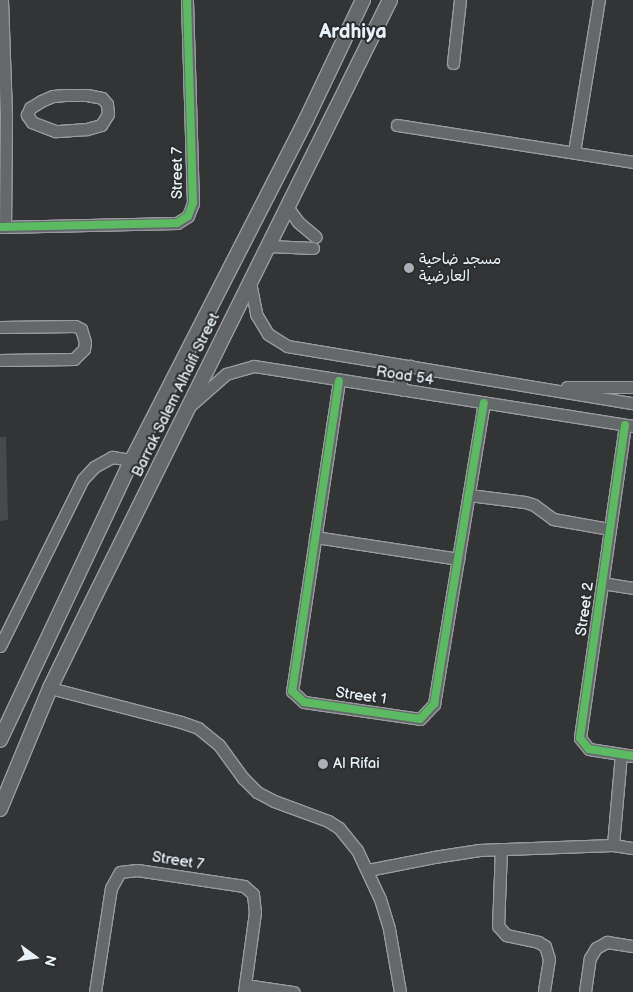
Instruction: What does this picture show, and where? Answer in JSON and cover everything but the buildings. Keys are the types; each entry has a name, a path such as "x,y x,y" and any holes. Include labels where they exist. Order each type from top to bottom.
{"main road":[{"name":"Barrak Salem Alhaifi Street","path":"0,740 3,730 132,460 306,120 363,0"},
{"name":"Barrak Salem Alhaifi Street","path":"0,809 50,688 186,410 328,130 390,0"},
{"path":"321,89 326,102 340,104"},
{"path":"306,120 319,120 328,130"},
{"path":"65,600 73,611 87,612"},
{"path":"47,638 60,640 68,651"}],"street":[{"path":"2,0 6,116 3,227"},
{"name":"Street 7","path":"3,227 177,223 188,216 193,203 187,0"},
{"path":"453,63 460,0"},
{"path":"574,152 599,0"},
{"path":"87,95 102,98 107,104 108,114 101,125 87,129 55,131 32,122 27,115 30,108 53,96 87,95"},
{"path":"6,116 27,115"},
{"path":"397,125 633,162"},
{"path":"269,246 315,243 288,208"},
{"name":"Road 54","path":"250,282 256,314 268,334 287,346 633,403"},
{"path":"0,327 75,326 81,329 85,342 80,356 74,359 0,360"},
{"name":"Road 54","path":"186,410 226,374 254,366 629,426"},
{"path":"403,390 400,386 400,374 410,366"},
{"name":"Street 1","path":"339,381 292,691 304,702 420,718 434,704 484,403"},
{"path":"532,387 633,387"},
{"name":"Street 2","path":"627,755 589,749 580,738 610,529 629,426"},
{"path":"0,646 83,479 94,467 106,460 118,457 132,460"},
{"path":"468,495 525,502 534,505 552,519 610,529"},
{"path":"315,537 458,558"},
{"path":"602,583 633,588"},
{"path":"50,688 198,728 219,745 243,778 257,792 274,801 328,821 339,828 358,850 368,870 389,929 400,992"},
{"path":"613,844 627,755"},
{"path":"368,870 456,853 501,849 613,844 633,848"},
{"path":"501,849 498,926 506,935 538,942 545,946 549,959 544,992"},
{"name":"Street 7","path":"95,992 111,888 120,872 137,870 244,886 254,894 255,912 244,989"},
{"path":"585,992 590,958 596,948 607,942 633,946"},
{"path":"244,989 293,992"}],"shaded area":[{"path":"0,437 6,437 8,520 0,521"}],"cycle path":[{"path":"0,227 177,223 188,216 193,203 187,0"},
{"path":"339,381 292,691 304,702 420,719 434,704 484,403"},
{"path":"625,425 580,738 589,749 633,756"}],"place":[{"name":"مسجد ضاحية العارضية","path":"409,268"},
{"name":"Al Rifai","path":"323,764"}],"district":[{"name":"Ardhiya","path":"353,32"}]}
